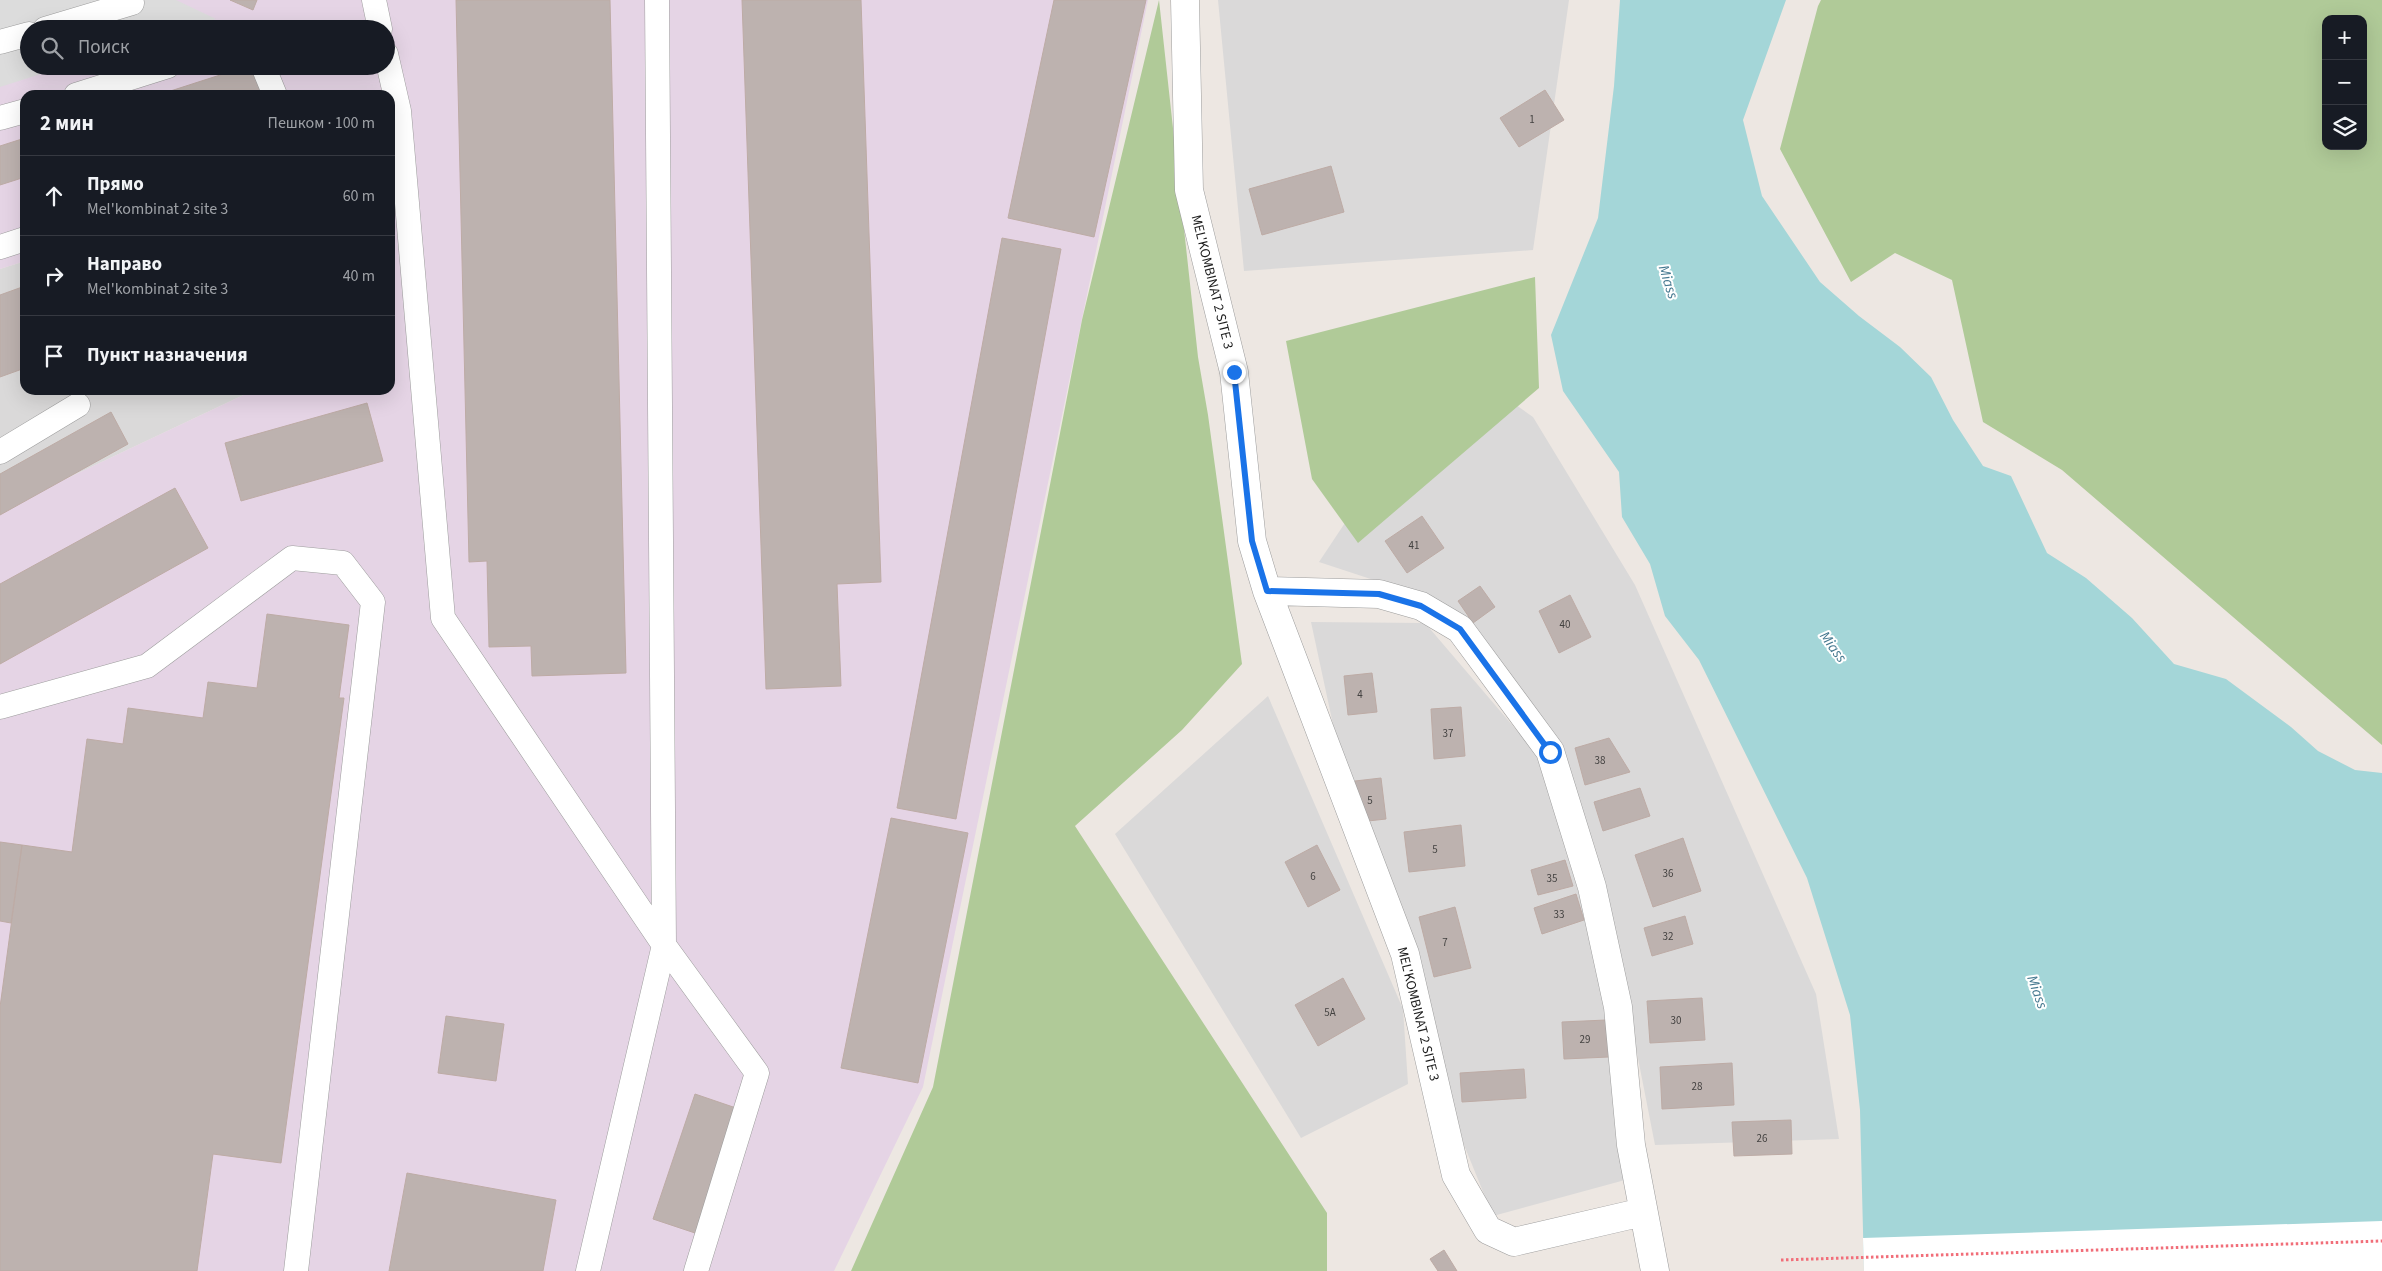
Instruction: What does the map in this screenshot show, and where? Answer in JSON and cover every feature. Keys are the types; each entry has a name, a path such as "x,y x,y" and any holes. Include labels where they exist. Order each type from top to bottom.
{"street":[{"name":"MEL'KOMBINAT 2 SITE 3","path":"1185,0 1189,190 1234,372 1252,541 1267,591 1405,954 1456,1174 1488,1230 1514,1242 1642,1212"},
{"path":"1267,591 1379,594 1421,606 1460,629 1550,752 1592,887 1618,1007 1631,1145 1642,1212 1655,1271"}],"lane":[{"path":"374,0 378,20"},
{"path":"588,1271 664,945 657,0"},
{"path":"75,20 132,3"},
{"path":"0,42 20,36"},
{"path":"92,90 139,75"},
{"path":"267,75 273,90"},
{"path":"391,75 394,90"},
{"path":"395,93 399,111 443,618 664,945 757,1073 696,1271"},
{"path":"0,118 20,112"},
{"path":"0,247 20,241"},
{"path":"0,452 78,405"},
{"path":"0,707 147,666 292,558 343,563 373,602 296,1271"}],"path":[{"path":"1780,1260 2382,1241"}],"shaded area":[{"path":"0,0 1148,0 923,1087 834,1271 0,1271 0,510 243,395 395,395 395,90 20,90 20,263 0,269"},
{"path":"0,0 176,0 216,19 20,20 20,75 38,75 0,87"},
{"path":"1218,0 1569,0 1533,250 1244,271"},
{"path":"20,263 20,395 243,395 0,510 0,269"},
{"path":"1489,386 1533,417 1635,585 1816,994 1839,1139 1655,1145 1605,890 1557,744 1467,624 1389,585 1319,562 1422,407"},
{"path":"1311,622 1425,623 1542,760 1610,1002 1625,1180 1493,1216 1464,1145 1416,956 1337,743"},
{"path":"1268,696 1403,1009 1408,1084 1301,1138 1115,834"}],"green space":[{"path":"1159,0 1198,357 1208,415 1242,664 1182,730 1075,826 1327,1213 1327,1271 851,1271 933,1087 1082,320"},
{"path":"1821,0 2382,0 2382,745 2062,470 1983,422 1952,280 1895,253 1851,282 1780,149"},
{"path":"1535,277 1539,388 1358,543 1312,479 1286,341"}],"water":[{"name":"Miass","path":"1620,0 1786,0 1743,120 1762,196 1820,282 1859,316 1900,347 1931,377 1953,420 1983,466 2011,476 2047,553 2086,578 2132,618 2174,664 2226,679 2291,727 2318,751 2355,770 2382,773 2382,1271 1864,1271 1860,1110 1850,1015 1807,878 1699,660 1665,616 1650,564 1622,517 1619,472 1563,391 1551,335 1598,218 1614,86"}],"pier":[{"path":"2382,1221 2382,1271 1864,1271 1863,1238"}],"building":[{"path":"230,0 257,0 253,10"},
{"path":"456,0 610,0 626,673 532,676 531,646 489,647 487,561 469,562"},
{"path":"742,0 861,0 881,582 837,584 841,686 766,689"},
{"path":"1054,0 1146,0 1094,237 1008,218"},
{"path":"220,75 261,75 265,90 174,90"},
{"path":"1545,90 1564,120 1519,147 1500,118"},
{"path":"20,140 20,179 0,185 0,146"},
{"path":"1331,166 1344,212 1262,235 1249,189"},
{"path":"1002,238 1061,249 956,819 897,808"},
{"path":"20,288 20,370 0,377 0,295"},
{"path":"367,403 383,461 241,501 225,443"},
{"path":"111,412 128,444 0,515 0,474"},
{"path":"175,488 208,548 0,664 0,584"},
{"path":"1422,516 1444,548 1407,573 1385,541"},
{"path":"1480,586 1495,607 1473,623 1458,601"},
{"path":"1570,595 1591,637 1559,653 1539,611"},
{"path":"267,614 349,625 339,698 344,698 281,1163 213,1154 197,1271 0,1271 0,1007 22,845 72,852 87,739 123,744 128,708 203,718 208,682 257,688"},
{"path":"1372,673 1377,712 1348,715 1344,676"},
{"path":"1461,707 1465,756 1434,759 1431,709"},
{"path":"1609,738 1630,772 1585,785 1575,748"},
{"path":"1381,778 1386,819 1359,822 1355,781"},
{"path":"1640,788 1650,816 1603,831 1594,802"},
{"path":"891,818 968,833 918,1083 841,1068"},
{"path":"1461,825 1465,866 1409,872 1404,832"},
{"path":"1683,838 1701,891 1653,907 1635,855"},
{"path":"0,842 22,845 11,923 0,921"},
{"path":"1317,845 1340,890 1308,907 1285,862"},
{"path":"1565,860 1573,886 1538,895 1531,870"},
{"path":"1576,894 1584,920 1542,934 1534,908"},
{"path":"1455,907 1471,968 1434,977 1419,917"},
{"path":"1685,916 1693,944 1652,956 1644,928"},
{"path":"1343,978 1365,1019 1318,1046 1295,1005"},
{"path":"1702,998 1705,1040 1650,1043 1647,1001"},
{"path":"446,1016 504,1024 496,1081 438,1073"},
{"path":"1606,1020 1609,1057 1564,1059 1562,1022"},
{"path":"1732,1063 1734,1105 1662,1109 1660,1067"},
{"path":"1524,1069 1526,1098 1462,1102 1460,1073"},
{"path":"695,1094 739,1109 698,1234 653,1219"},
{"path":"1791,1120 1792,1154 1734,1156 1732,1122"},
{"path":"407,1173 556,1200 543,1271 389,1271"},
{"path":"1444,1250 1457,1271 1438,1271 1430,1259"}],"route":[{"path":"1234,372 1252,541 1267,591 1379,594 1421,606 1460,629 1550,752"}]}
